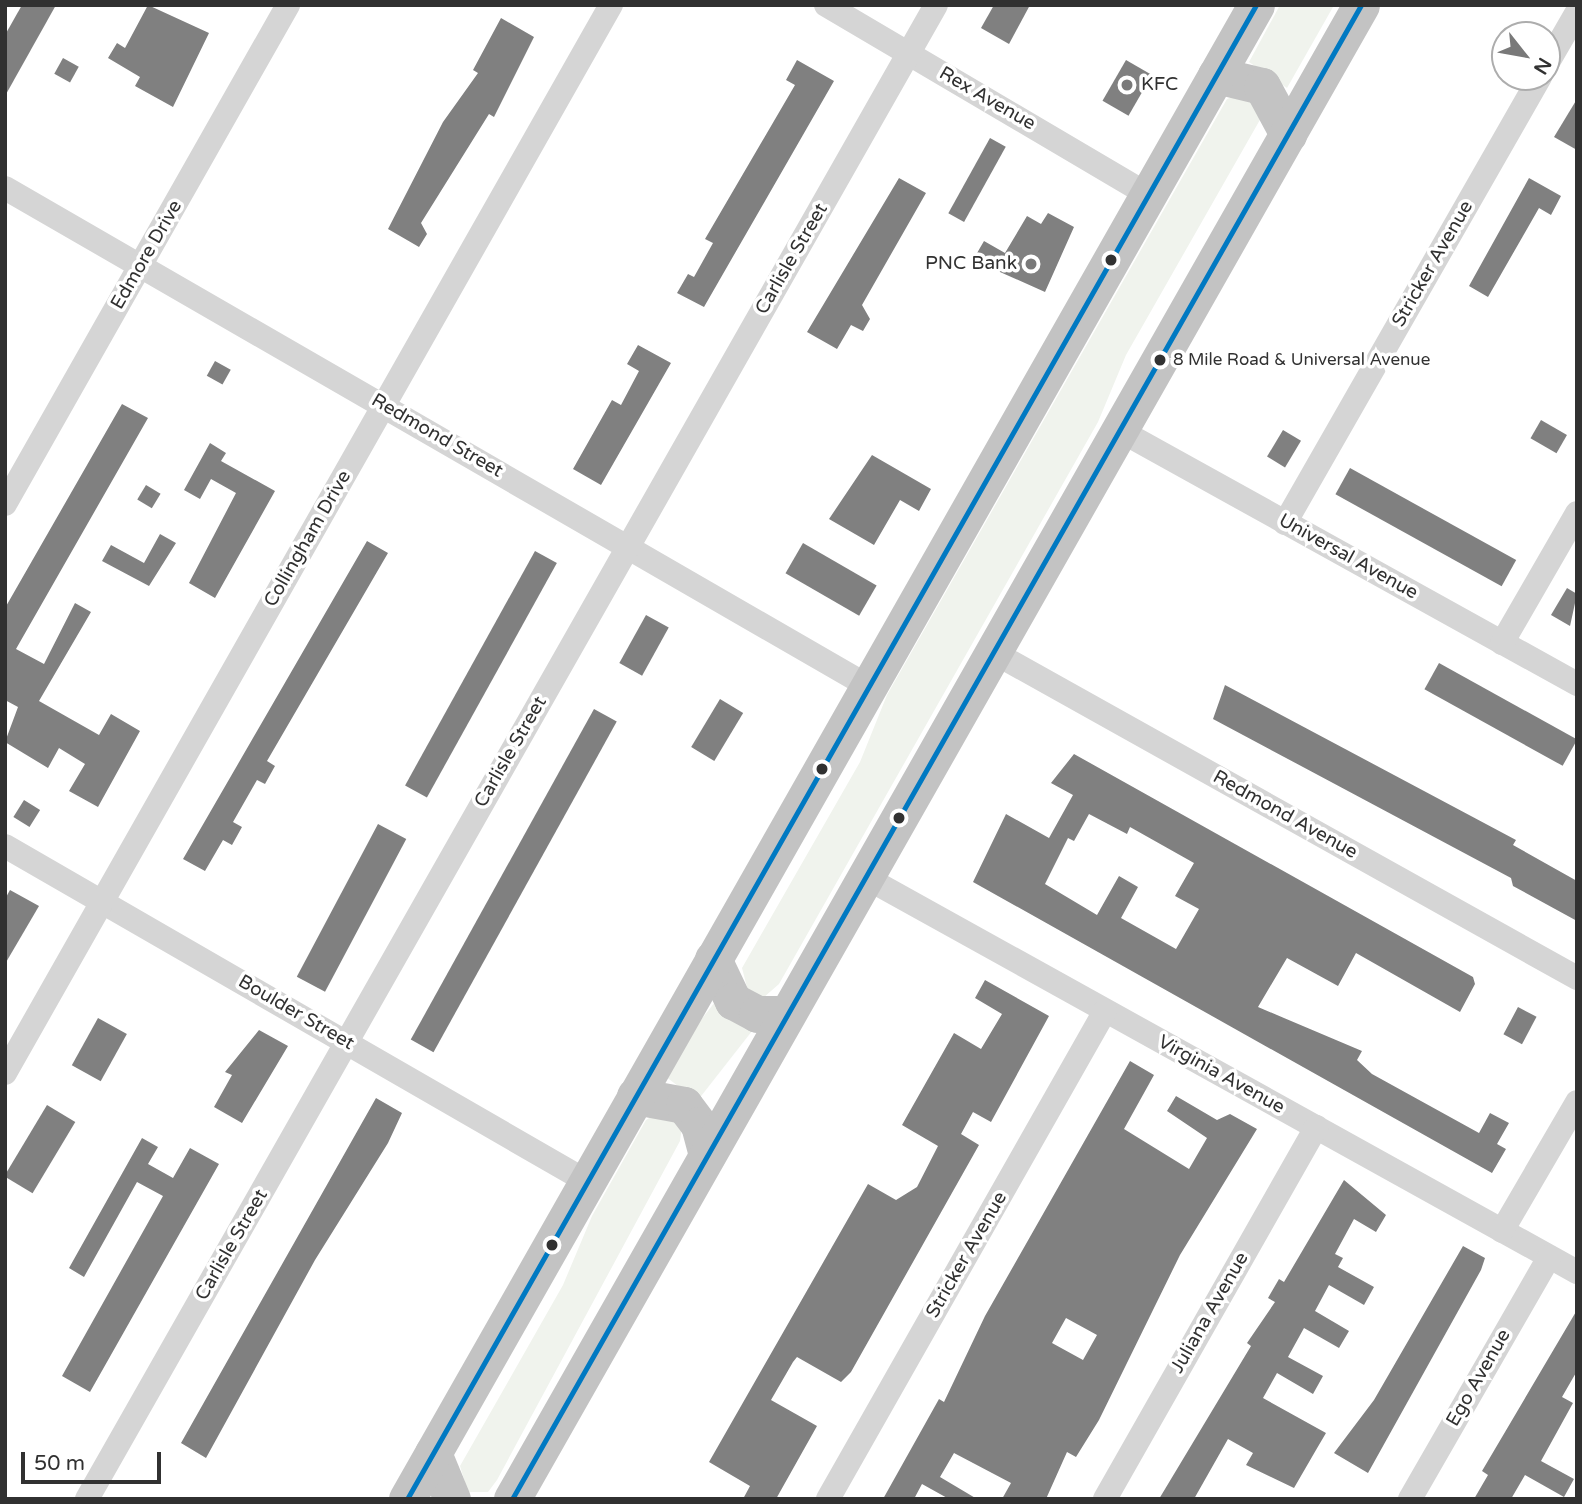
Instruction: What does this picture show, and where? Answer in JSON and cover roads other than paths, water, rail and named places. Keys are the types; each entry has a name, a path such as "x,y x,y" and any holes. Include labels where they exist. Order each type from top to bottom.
{"highway":[{"path":"407,1499 1256,5"},
{"path":"512,1499 1361,5"},
{"path":"1216,75 1262,86 1288,134"},
{"path":"713,959 733,1001 757,1014 786,1014"},
{"path":"635,1096 684,1105 699,1125 707,1155"},
{"path":"433,1453 452,1499"}],"street":[{"name":"Edmore Drive","path":"5,504 288,5"},
{"name":"Collingham Drive","path":"5,1073 611,5"},
{"name":"Rex Avenue","path":"826,5 1148,195"},
{"name":"Carlisle Street","path":"87,1499 936,5"},
{"path":"1561,40 1577,12"},
{"name":"Stricker Avenue","path":"1285,523 1532,91"},
{"name":"Redmond Street","path":"5,188 629,545 868,686"},
{"name":"Universal Avenue","path":"1119,430 1577,684"},
{"path":"1502,643 1577,513"},
{"name":"Redmond Avenue","path":"993,652 1577,978"},
{"name":"Boulder Street","path":"5,846 586,1181"},
{"name":"Virginia Avenue","path":"865,877 1577,1272"},
{"name":"Stricker Avenue","path":"828,1499 1105,1011"},
{"path":"1502,1231 1577,1102"},
{"name":"Juliana Avenue","path":"1105,1499 1316,1127"},
{"name":"Ego Avenue","path":"1410,1499 1549,1257"}],"place":[{"name":"KFC","path":"1127,85"},
{"name":"PNC Bank","path":"1031,264"},
{"name":"8 Mile Road & Universal Avenue","path":"1160,360"}]}
